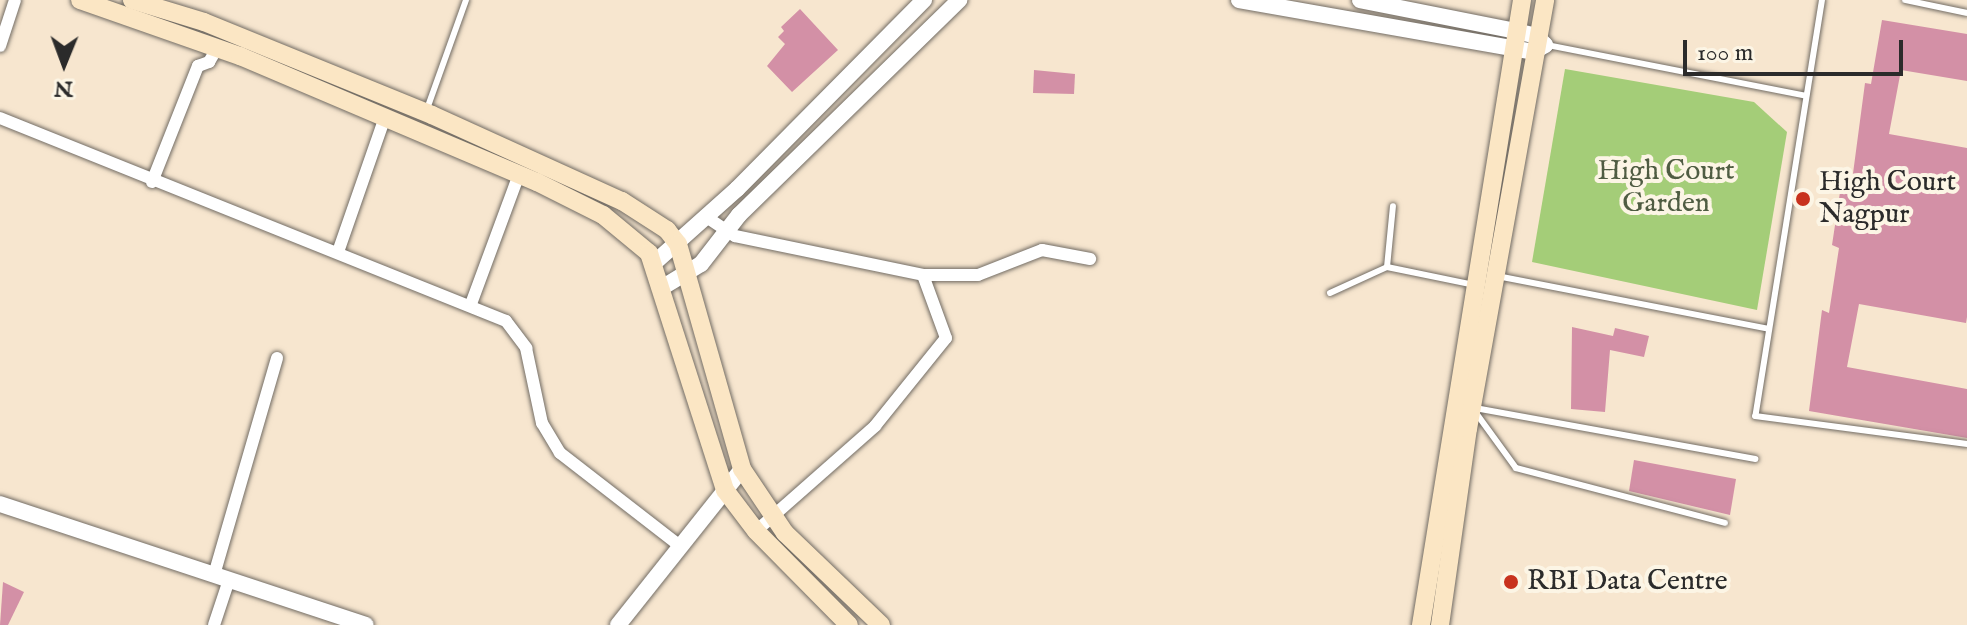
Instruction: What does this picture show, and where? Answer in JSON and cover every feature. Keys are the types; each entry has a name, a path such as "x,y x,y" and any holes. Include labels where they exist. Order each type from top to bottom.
{"main road":[{"path":"80,0 217,48 385,117 519,174 603,215 649,253 663,287 725,490 756,531 849,625"},
{"path":"132,0 204,22 426,113 622,201 667,230 678,244 742,469 772,517 881,625"},
{"path":"1421,625 1522,0"},
{"path":"1440,625 1472,407 1545,0"}],"street":[{"path":"0,46 15,0"},
{"path":"653,264 678,244 924,0"},
{"path":"663,287 686,274 959,0"},
{"path":"1239,0 1515,39"},
{"path":"1360,0 1538,44"},
{"path":"152,182 198,66 209,62 217,48"},
{"path":"338,252 385,117"},
{"path":"0,118 152,182 471,304 506,321 526,348 542,423 560,453 680,546"},
{"path":"471,304 519,174"},
{"path":"705,216 726,231 923,275 978,275 1042,250 1090,259"},
{"path":"756,531 875,426 946,338 923,275"},
{"path":"214,625 222,578 277,358"},
{"path":"618,625 742,469"},
{"path":"0,504 365,625"}],"lane":[{"path":"418,131 466,0"},
{"path":"1822,0 1755,416 1967,444"},
{"path":"1905,0 1967,13"},
{"path":"1538,44 1806,96"},
{"path":"1387,267 1393,206"},
{"path":"1330,293 1387,267 1475,285"},
{"path":"1495,275 1769,329"},
{"path":"1472,407 1755,459"},
{"path":"1472,407 1516,468 1725,523"}],"green space":[{"name":"High Court Garden","path":"1565,69 1754,102 1787,132 1757,310 1532,262"}],"building":[{"path":"800,9 838,50 792,92 767,66 785,44 778,37 784,31 781,27"},
{"path":"1882,20 1967,34 1967,81 1901,70 1889,134 1967,148 1967,317 1966,323 1859,304 1847,367 1967,389 1967,438 1809,411 1822,310 1829,313 1839,248 1832,245 1842,179 1852,181 1865,83 1871,84"},
{"path":"1034,70 1075,74 1074,94 1033,93"},
{"path":"1572,327 1613,336 1615,328 1649,336 1644,357 1610,350 1605,412 1571,409"},
{"path":"1634,460 1736,479 1730,515 1629,491"},
{"path":"3,582 24,592 8,625 0,625"}],"place":[{"name":"High Court Nagpur","path":"1803,199"},
{"name":"RBI Data Centre","path":"1511,582"}]}
